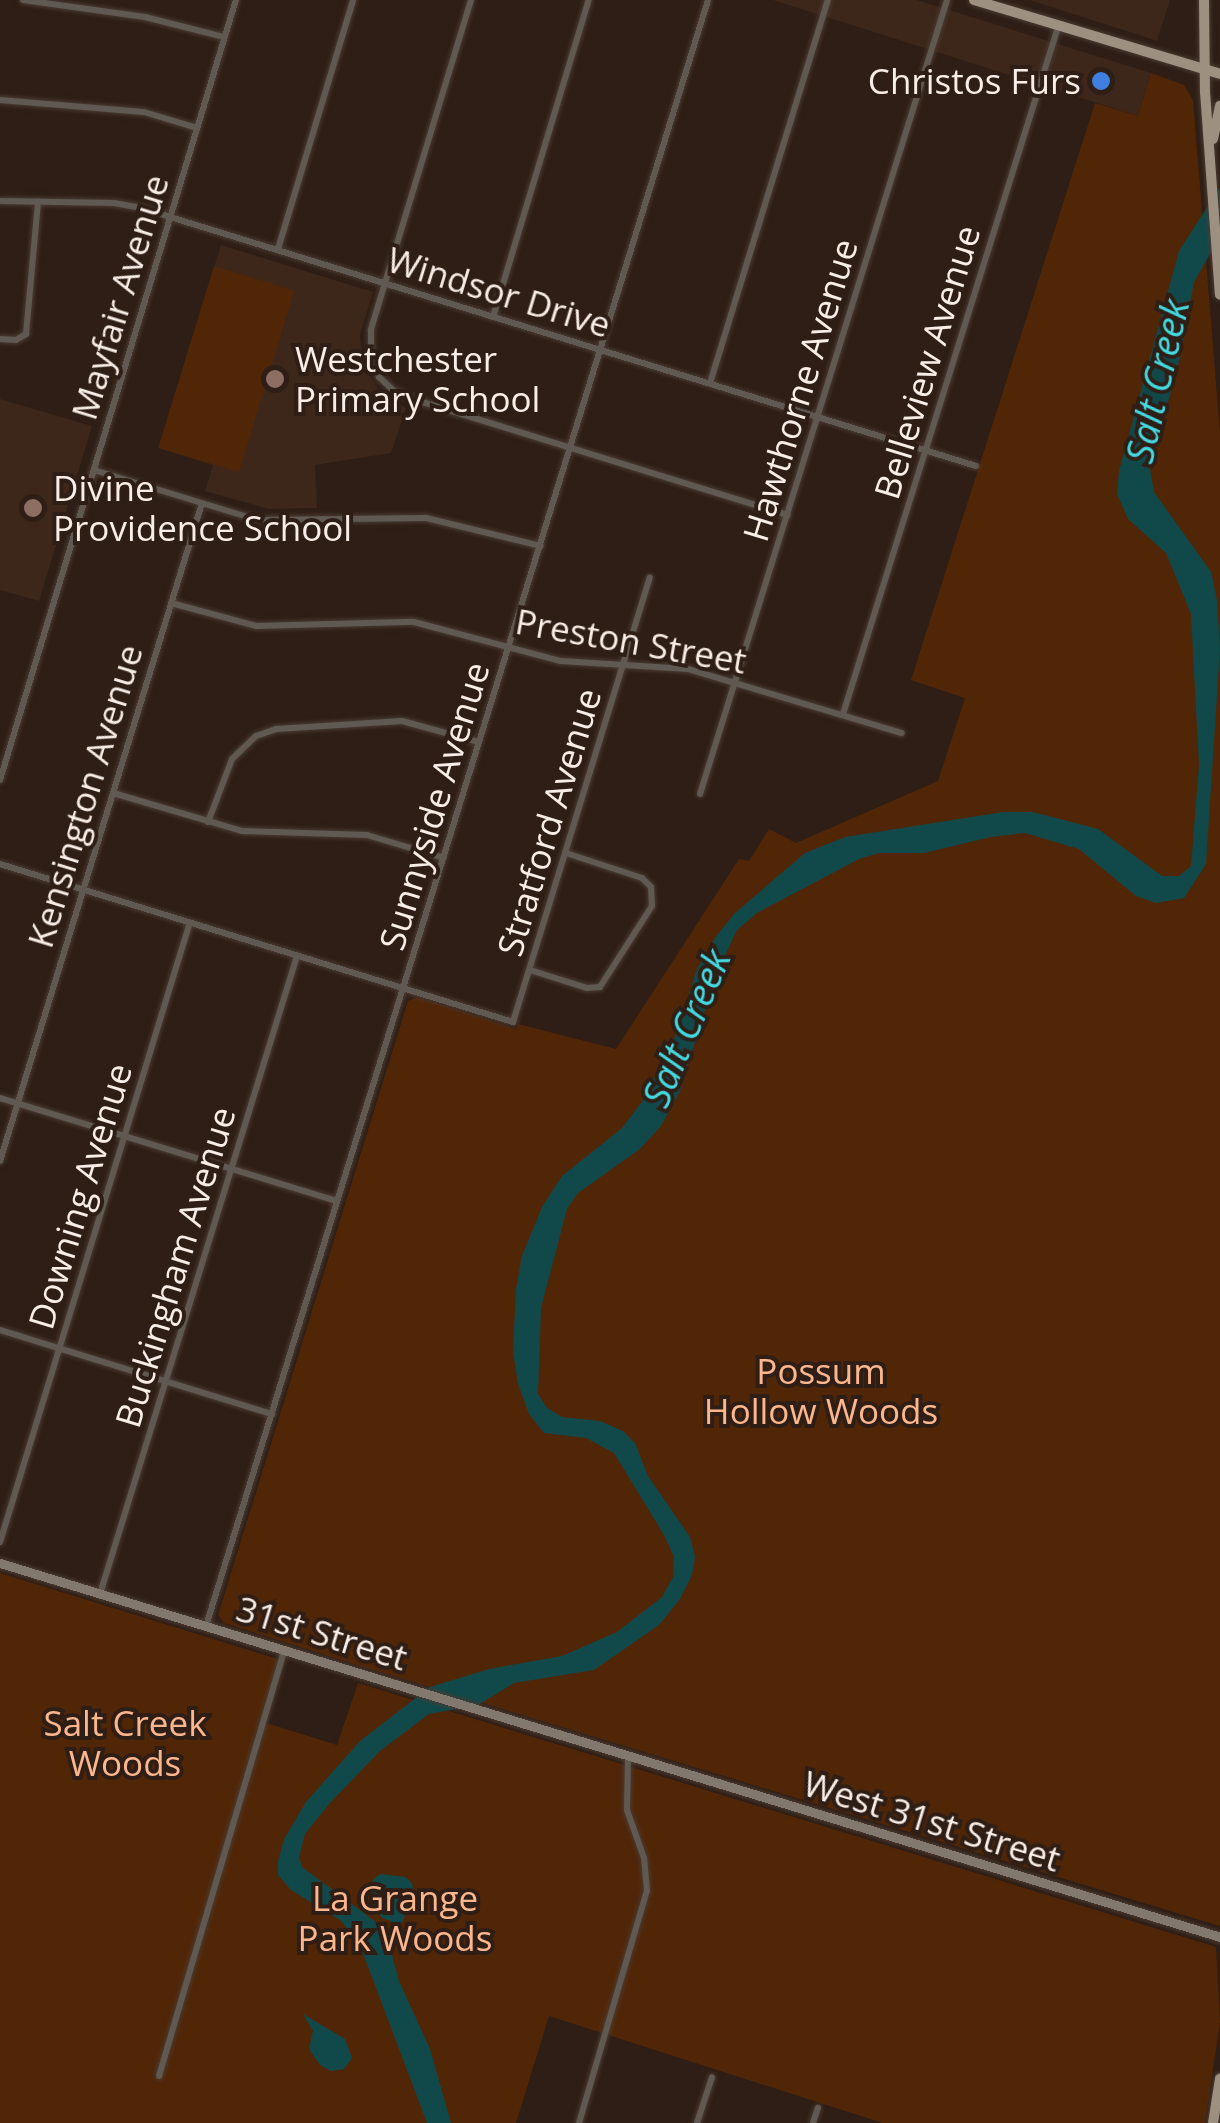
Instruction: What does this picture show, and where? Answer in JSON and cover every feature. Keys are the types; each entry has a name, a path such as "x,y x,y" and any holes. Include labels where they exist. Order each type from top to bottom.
{"main road":[{"path":"974,0 1220,74"},
{"path":"1204,0 1204,70 1220,294"},
{"path":"1210,165 1220,106"},
{"name":"31st Street","path":"0,1563 628,1758"},
{"name":"West 31st Street","path":"628,1758 1220,1937"},
{"path":"1213,2123 1220,2079"}],"street":[{"path":"23,0 146,16 224,37"},
{"name":"Mayfair Avenue","path":"0,780 236,0"},
{"path":"278,250 353,0"},
{"path":"471,0 371,330 371,357 387,385 416,400 788,514"},
{"path":"493,317 589,0"},
{"name":"Sunnyside Avenue","path":"206,1626 478,742 573,449 708,0"},
{"path":"710,383 828,0"},
{"name":"Hawthorne Avenue","path":"700,794 947,0"},
{"name":"Belleview Avenue","path":"843,714 1058,26"},
{"path":"0,100 144,112 197,128"},
{"name":"Windsor Drive","path":"0,201 114,203 171,217 976,466"},
{"path":"0,339 23,339 30,315 38,202"},
{"path":"94,470 280,522 395,516 444,520 540,546"},
{"name":"Kensington Avenue","path":"0,1161 202,503"},
{"name":"Stratford Avenue","path":"404,988 514,1022 650,578"},
{"name":"Preston Street","path":"171,603 256,626 429,624 562,661 674,667 735,681 902,733"},
{"path":"208,822 232,758 256,736 276,729 402,722 478,742"},
{"path":"113,792 208,822 272,835 367,835 444,858"},
{"path":"530,970 587,988 600,986 652,906 651,887 642,878 566,854"},
{"path":"0,864 404,988"},
{"name":"Downing Avenue","path":"0,1542 190,922"},
{"name":"Buckingham Avenue","path":"100,1594 297,956"},
{"path":"0,1098 338,1201"},
{"path":"0,1330 272,1414"},
{"path":"159,2076 284,1650"},
{"path":"579,2123 647,1890 644,1858 627,1810 628,1758"},
{"path":"697,2123 712,2077"},
{"path":"813,2123 818,2108"}],"shaded area":[{"path":"773,0 917,0 1151,73 1138,116"},
{"path":"1030,0 1170,0 1157,41"},
{"name":"Westchester Primary School","path":"221,245 373,292 360,335 363,365 379,390 406,408 391,453 315,465 317,508 269,509 205,491 213,465 158,448"},
{"name":"Divine Providence School","path":"0,399 92,426 39,601 0,590"}],"green space":[{"name":"Possum Hollow Woods","path":"1151,73 1184,85 1193,100 1220,433 1220,1926 370,1669 224,1623 218,1615 408,1001 417,997 516,1029 518,1024 616,1049 739,859 749,861 769,829 796,843 938,781 965,698 911,680 1095,103 1138,116"},
{"path":"214,266 294,291 239,472 158,448"},
{"name":"La Grange Park Woods","path":"0,1573 281,1660 263,1722 337,1745 358,1683 1216,1947 1220,2022 1205,2123 883,2123 549,2016 516,2123 0,2123"}],"water":[{"name":"Salt Creek","path":"1220,187 1220,237 1194,282 1176,376 1149,463 1154,492 1211,572 1217,600 1220,649 1206,864 1184,898 1156,903 1136,896 1079,849 1025,833 991,837 924,853 879,853 859,859 757,913 737,930 716,974 680,1091 661,1126 640,1149 578,1193 567,1209 541,1308 538,1394 547,1408 562,1417 600,1421 623,1431 635,1443 648,1476 690,1537 695,1557 692,1575 680,1599 659,1625 594,1670 514,1683 478,1705 429,1714 380,1751 329,1804 305,1834 299,1857 302,1867 376,1922 389,1944 399,1981 430,2049 451,2123 427,2123 358,1940 340,1920 291,1890 278,1875 278,1861 284,1839 306,1802 360,1741 430,1687 489,1669 562,1656 617,1632 662,1597 673,1577 674,1557 664,1535 614,1453 586,1438 544,1433 529,1414 518,1384 513,1352 516,1289 522,1256 542,1207 562,1176 622,1128 644,1099 675,1037 697,969 717,935 735,913 805,853 845,837 1003,812 1033,812 1098,829 1162,876 1179,876 1191,866 1199,765 1191,614 1166,553 1128,519 1117,494 1119,471 1179,251"},
{"path":"381,1874 405,1877 412,1883 414,1896 401,1925 382,1918 371,1901 373,1879"},
{"path":"303,2014 345,2039 352,2058 344,2069 331,2071 320,2065 309,2049 313,2031"}],"place":[{"name":"Christos Furs","path":"1101,81"},
{"name":"Westchester Primary School","path":"275,379"},
{"name":"Divine Providence School","path":"33,508"}],"park label":[{"name":"Salt Creek Woods","path":"125,1743"}]}
